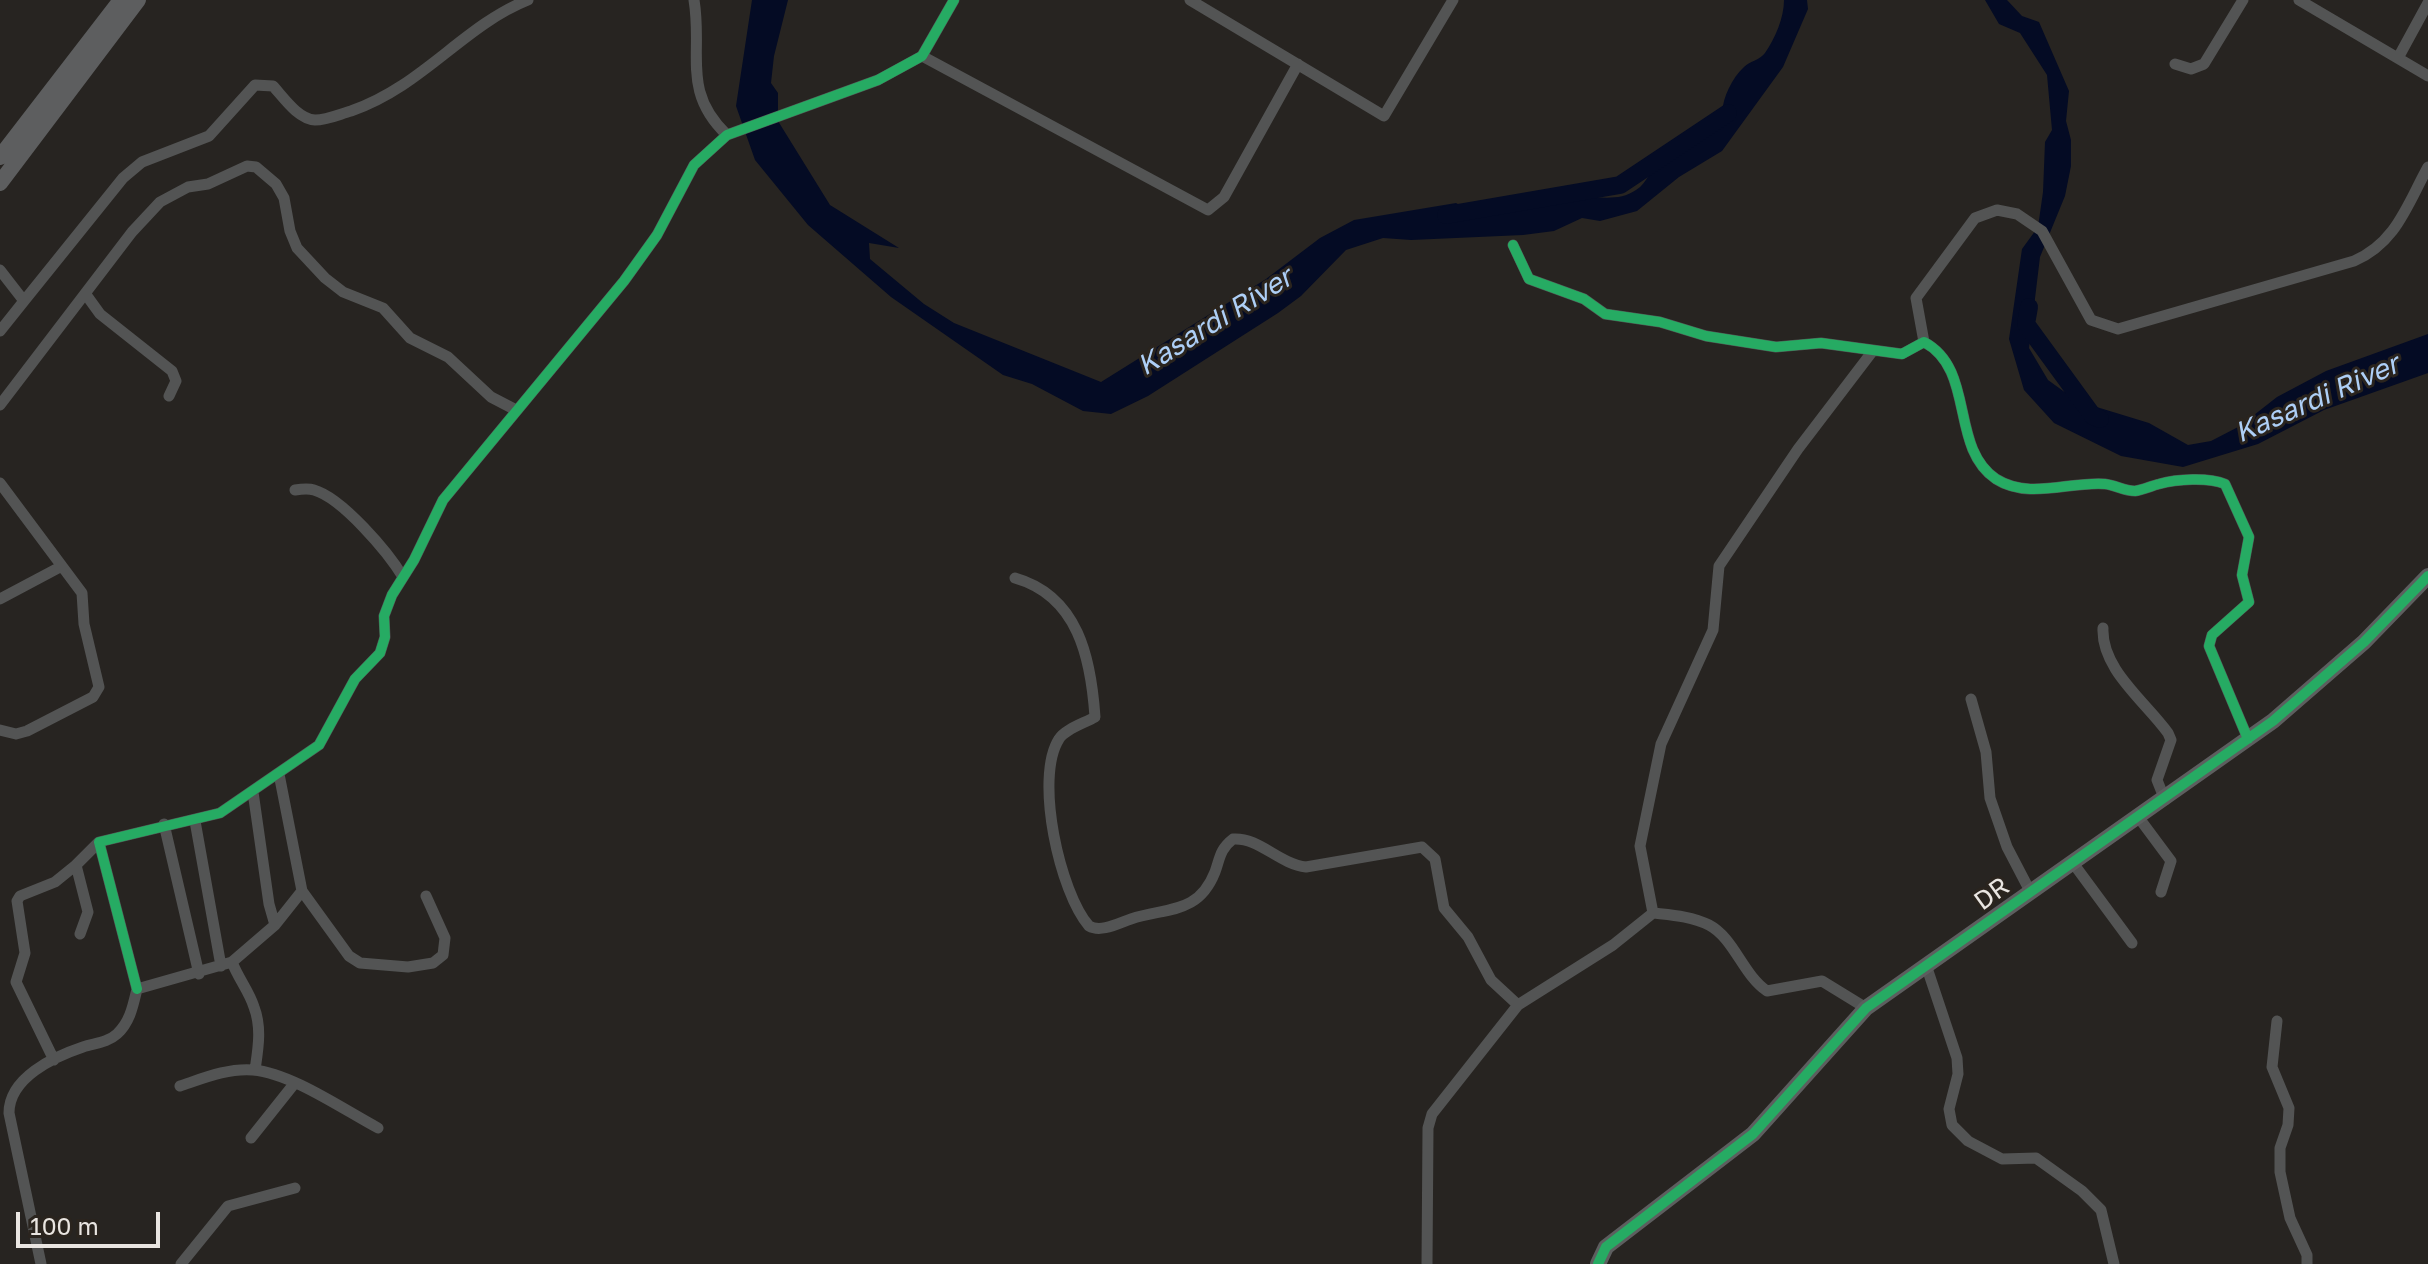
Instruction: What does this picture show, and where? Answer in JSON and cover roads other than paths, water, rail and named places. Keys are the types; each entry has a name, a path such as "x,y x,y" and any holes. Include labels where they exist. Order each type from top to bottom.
{"street":[{"path":"0,157 121,0"},
{"path":"0,183 138,0"},
{"path":"0,331 123,178 142,162 193,145 209,136 255,85 273,86 301,115 315,120 370,104 401,89 494,18 528,0"},
{"path":"694,0 694,59 700,99 733,133"},
{"path":"54,1060 16,982 25,953 17,901 20,896 55,882 99,842 220,813 279,774 327,735 355,679 380,653 385,637 384,616 443,500 624,281 657,235 694,165 733,133 878,80 922,56 954,0"},
{"path":"1190,0 1384,116 1453,0"},
{"path":"2175,64 2191,69 2204,64 2243,0"},
{"path":"2299,0 2428,76"},
{"path":"2398,58 2428,3"},
{"path":"922,56 1208,210 1224,197 1298,64"},
{"path":"0,405 87,296 132,232 160,202 188,187 208,184 247,166 256,167 276,184 284,198 290,231 297,248 325,278 343,292 383,308 410,338 448,357 491,397 516,410"},
{"path":"2248,739 2209,646 2212,635 2249,602 2242,575 2249,537 2225,484 2174,480 2137,491 2106,484 2042,490 1996,478 1973,445 1950,365 1924,342 1916,298 1975,218 1997,210 2017,214 2038,227 2091,320 2118,329 2373,253 2386,242 2428,167"},
{"path":"1513,245 1529,279 1584,299 1605,314 1660,322 1706,336 1776,347 1821,343 1902,354 1924,342"},
{"path":"0,270 24,301"},
{"path":"87,296 100,314 172,371 176,381 169,396"},
{"path":"1653,913 1640,846 1661,744 1713,630 1719,566 1798,449 1872,352"},
{"path":"0,483 82,593 98,692 21,733 0,730"},
{"path":"295,490 311,489 339,506 377,543 403,577"},
{"path":"0,599 62,566"},
{"name":"DR","path":"1598,1264 1606,1247 1753,1134 1866,1008 1927,968 2248,739 2364,642 2428,576"},
{"path":"1015,578 1037,584 1061,604 1092,668 1095,717 1060,736 1051,756 1052,840 1066,880 1089,926 1103,928 1148,914 1184,908 1212,877 1218,856 1233,839 1251,842 1293,866 1306,867 1422,847 1435,859 1444,908 1468,937 1491,980 1518,1005"},
{"path":"2103,628 2102,647 2111,662 2171,740 2157,780 2165,800"},
{"path":"1971,699 1986,752 1990,798 2007,847 2031,893"},
{"path":"279,774 302,891 349,956 360,963 408,967 433,963 443,955 445,938 426,896"},
{"path":"253,792 269,904 275,925"},
{"path":"2139,818 2171,861 2161,892"},
{"path":"195,821 227,964 254,1006 260,1038 255,1070"},
{"path":"164,824 199,974"},
{"path":"41,1264 9,1104 20,1083 54,1060 116,1035 132,1011 137,989 99,842"},
{"path":"2073,863 2132,943"},
{"path":"76,865 88,912 80,934"},
{"path":"137,989 227,964 275,925 302,891"},
{"path":"1427,1264 1428,1128 1432,1114 1518,1005 1613,945 1653,913 1689,918 1710,925 1756,983 1767,991 1822,981 1866,1008"},
{"path":"1927,968 1957,1058 1958,1074 1949,1109 1952,1125 1968,1141 2002,1159 2036,1158 2082,1191 2101,1210 2114,1264"},
{"path":"2277,1021 2272,1067 2289,1108 2288,1125 2280,1148 2280,1172 2290,1218 2307,1255 2307,1264"},
{"path":"180,1086 218,1073 255,1070 294,1084 378,1128"},
{"path":"251,1138 294,1084"},
{"path":"181,1264 228,1206 295,1188"}],"water":[{"path":"752,0 788,0 774,56 771,83 778,93 778,121 830,205 899,248 869,243 870,259 924,304 954,323 1101,382 1266,279 1320,238 1354,220 1456,203 1470,210 1498,213 1570,197 1620,197 1636,190 1663,156 1722,113 1726,94 1736,77 1746,65 1763,55 1772,41 1781,21 1784,0 1807,0 1808,9 1783,67 1722,151 1679,177 1637,211 1600,221 1582,218 1554,231 1411,240 1383,238 1346,250 1301,296 1278,313 1148,396 1111,414 1083,411 1032,384 1003,375 891,297 808,225 755,160 736,106"},
{"path":"1985,0 2007,0 2022,16 2039,22 2069,91 2066,121 2071,140 2071,166 2065,196 2040,257 2029,348 2048,380 2077,401 2149,423 2188,445 2211,441 2240,426 2277,397 2326,371 2428,334 2428,373 2324,410 2258,444 2183,467 2121,456 2054,423 2024,390 2009,339 2022,249 2038,227 2045,142 2052,130 2047,75 2020,33 1999,24"}],"waterway":[{"name":"Kasardi River","path":"1446,215 1620,185 1728,113"},
{"name":"Kasardi River","path":"2029,307 2026,324 2093,416 2100,419"}]}
